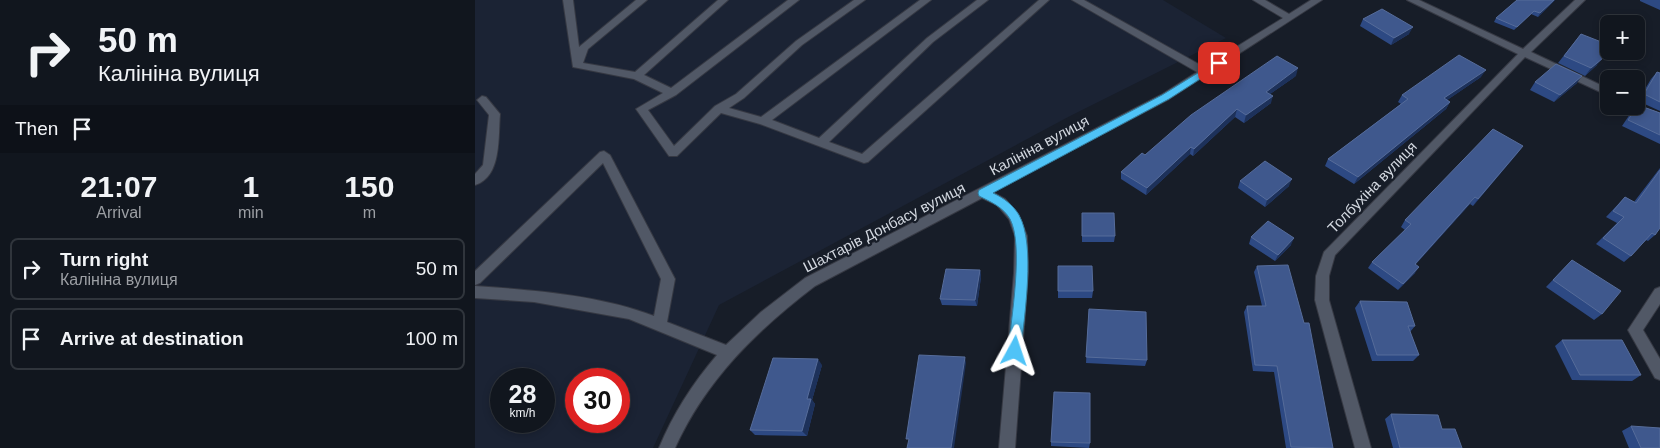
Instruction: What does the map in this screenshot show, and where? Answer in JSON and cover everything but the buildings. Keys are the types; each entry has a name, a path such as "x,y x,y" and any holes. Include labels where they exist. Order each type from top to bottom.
{"street":[{"path":"568,0 577,65"},
{"path":"577,65 584,48 642,0"},
{"path":"637,76 723,0"},
{"path":"794,0 672,93 641,109 673,153 719,108 740,96 799,43 861,0"},
{"path":"763,121 926,0"},
{"path":"821,142 930,40 983,0"},
{"path":"719,108 763,121 864,159 1044,0"},
{"path":"1077,0 1205,72"},
{"path":"1258,0 1289,18"},
{"name":"Калініна вулиця","path":"983,193 1165,97 1317,0"},
{"path":"1412,0 1600,90"},
{"name":"Толбухіна вулиця","path":"1363,448 1322,300 1321,283 1323,267 1330,252 1523,54 1580,0"},
{"path":"577,65 637,76 672,93"},
{"path":"475,181 489,167 495,114 482,100"},
{"path":"475,279 604,155 668,279 659,324"},
{"name":"Калініна вулиця","path":"983,193 1001,202 1014,217 1021,236 1021,273 1007,448"},
{"name":"Шахтарів Донбасу вулиця","path":"667,448 688,404 710,373 742,337 774,308 809,282 983,193"},
{"path":"475,292 534,296 620,311 659,324 728,353"},
{"path":"1660,293 1635,330 1660,373"}],"shaded area":[{"path":"475,0 1163,0 1226,38 1070,116 719,305 653,448 475,448"}],"route":[{"path":"1015,351 1021,273 1021,236 1014,217 1001,202 983,193 1165,97 1219,63"}]}
